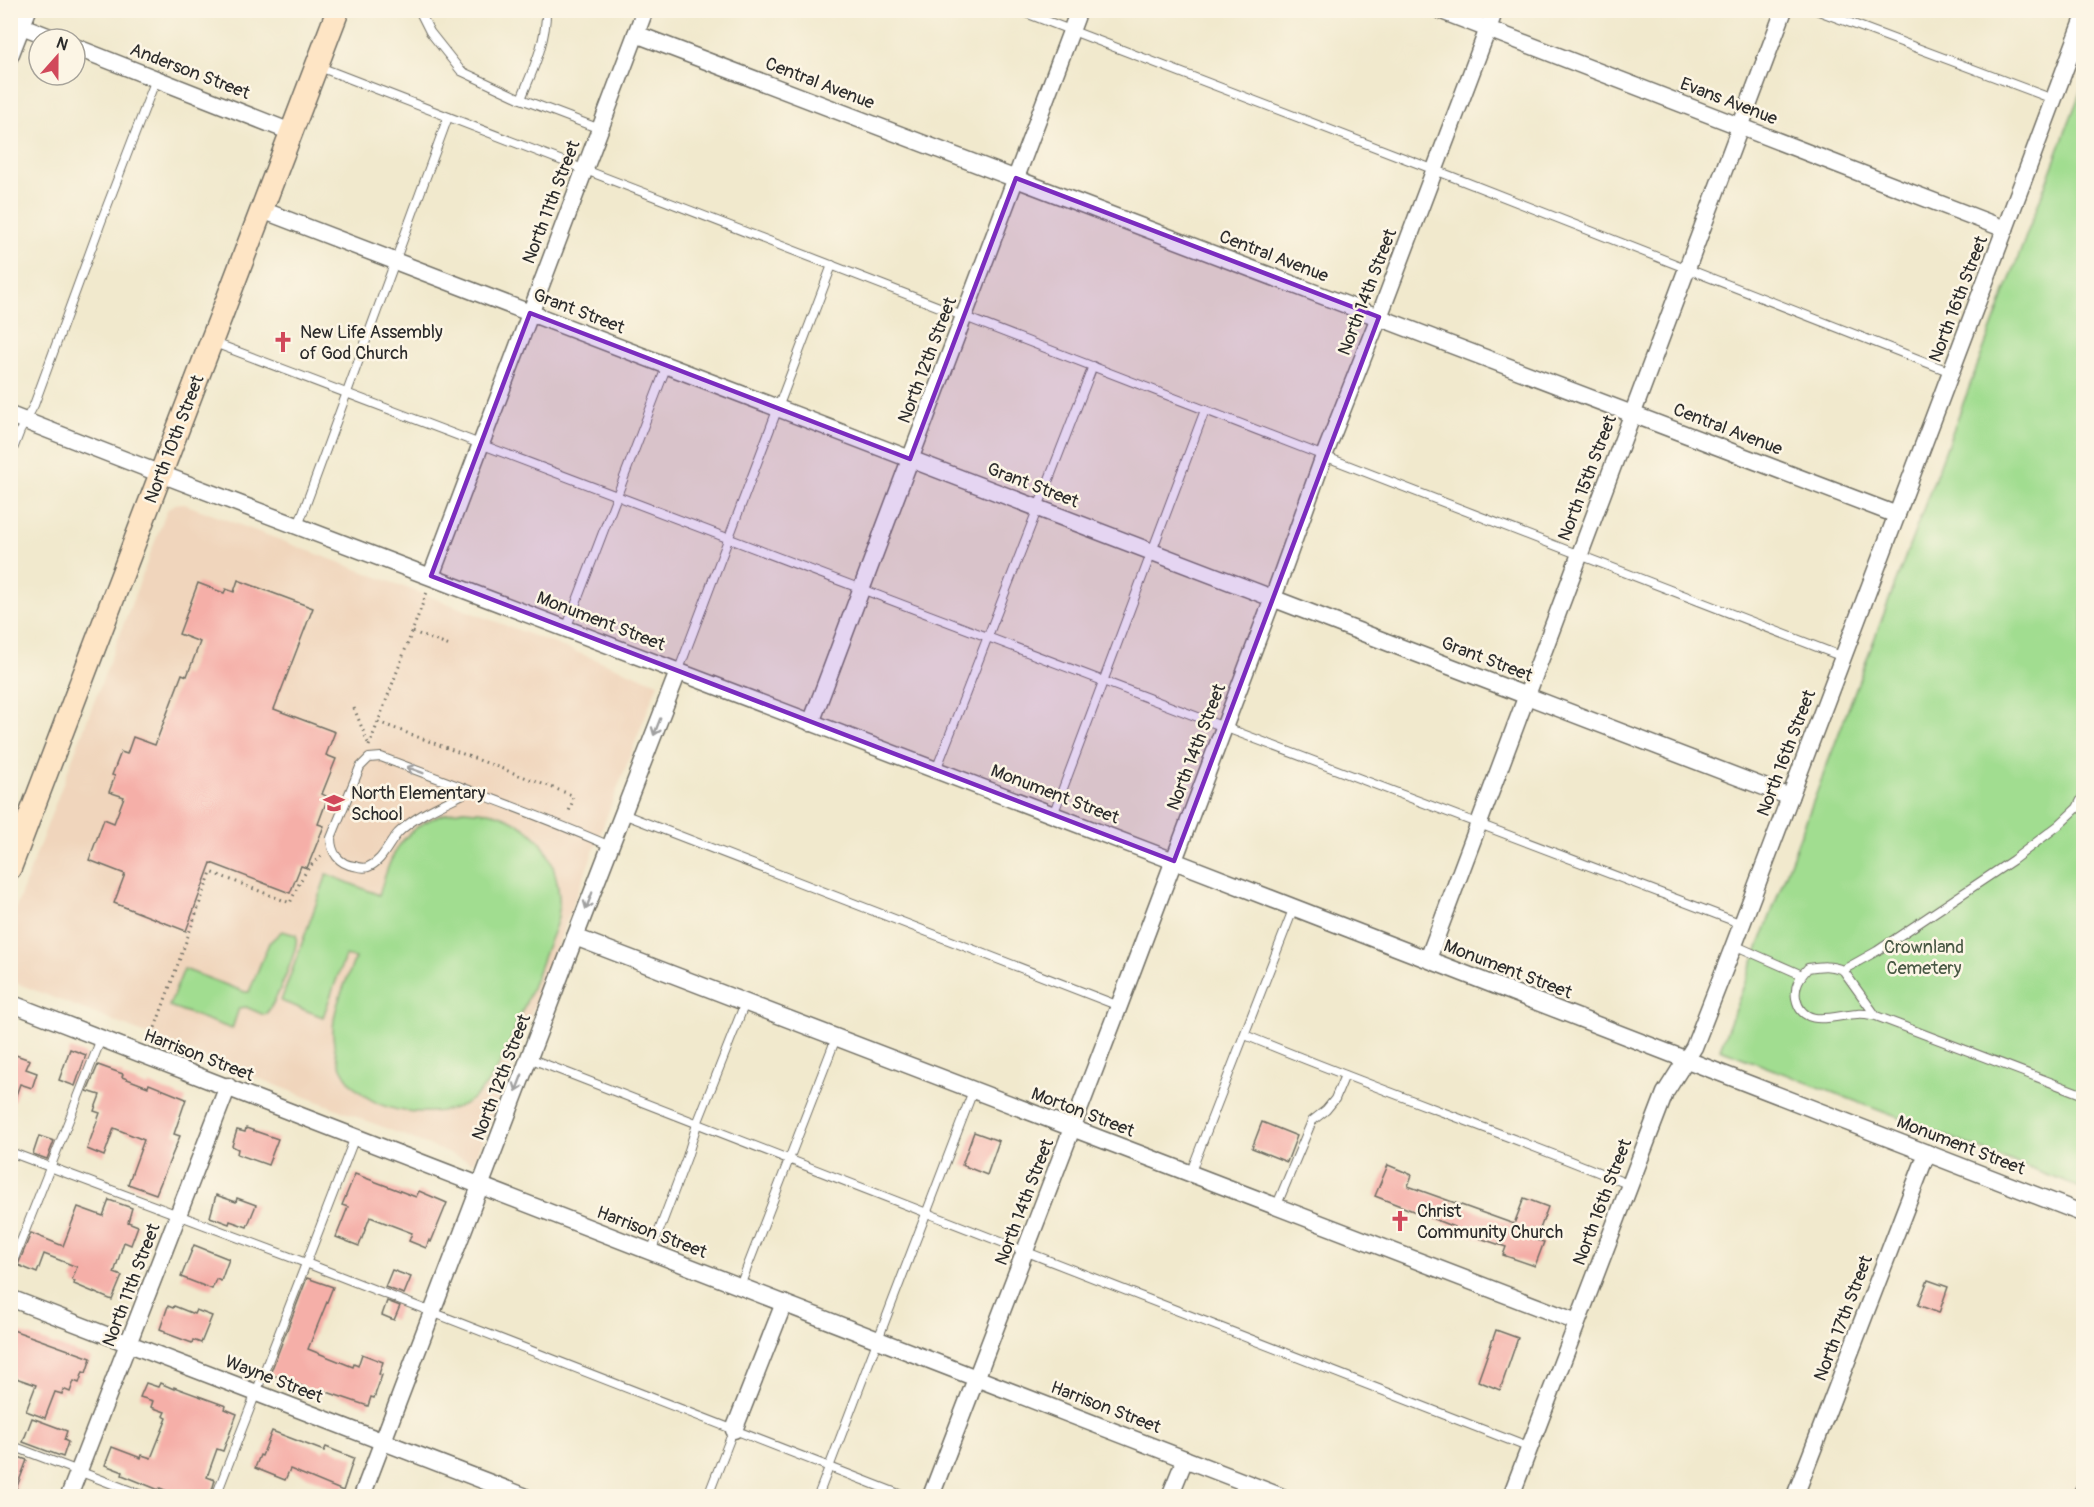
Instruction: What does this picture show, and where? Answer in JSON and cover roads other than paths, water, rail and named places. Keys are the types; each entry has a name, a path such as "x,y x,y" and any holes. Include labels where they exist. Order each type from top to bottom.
{"main road":[{"name":"North 10th Street","path":"10,868 338,10"}],"street":[{"name":"North 11th Street","path":"431,576 645,10"},
{"name":"North 12th Street","path":"811,723 1079,10"},
{"name":"Evans Avenue","path":"1439,10 2006,229"},
{"name":"North 14th Street","path":"931,1497 1073,1129 1273,598 1324,456 1495,10"},
{"name":"North 15th Street","path":"1428,959 1784,10"},
{"path":"10,56 25,18 38,27"},
{"name":"North 16th Street","path":"1511,1497 1665,1093 1694,1047 1734,945 2084,18"},
{"name":"Central Avenue","path":"636,34 1897,514"},
{"name":"Anderson Street","path":"87,52 291,132"},
{"name":"Grant Street","path":"262,210 1790,797"},
{"name":"Monument Street","path":"10,415 1294,907 2084,1214"},
{"name":"North 12th Street","path":"362,1497 528,1058 678,672"},
{"name":"Morton Street","path":"574,938 1577,1322"},
{"name":"Harrison Street","path":"10,1003 1280,1497"},
{"name":"North 11th Street","path":"69,1497 228,1086"},
{"name":"North 17th Street","path":"1795,1497 1927,1153"},
{"name":"Wayne Street","path":"10,1298 524,1497"},
{"path":"732,1435 784,1303"},
{"path":"1170,1497 1185,1459"},
{"path":"2081,1497 2084,1491"}],"lane":[{"path":"419,10 430,32 461,71 521,99 600,129"},
{"path":"521,99 538,55 547,20 546,10"},
{"path":"1018,10 1951,372"},
{"path":"1816,10 2054,99"},
{"path":"317,66 1843,657"},
{"path":"10,457 20,431 34,405 156,79"},
{"path":"298,526 448,117"},
{"path":"678,672 832,265"},
{"path":"212,342 1742,924"},
{"path":"566,629 667,365"},
{"path":"936,770 1093,366"},
{"path":"1053,815 1205,410"},
{"path":"470,791 420,816 398,833 376,862 366,868 347,865 331,849 331,838 360,767 369,758 381,757 470,791 563,827 610,846"},
{"path":"1843,970 1877,951 2005,866 2080,810 2084,794"},
{"path":"623,814 1119,1006"},
{"path":"1190,1174 1294,907"},
{"path":"1734,945 1802,975"},
{"path":"1876,1016 1843,970 1827,965 1817,966 1808,968 1802,975 1796,992 1797,1001 1800,1009 1809,1017 1827,1019 1858,1014 1876,1016 2084,1095"},
{"path":"651,1252 697,1124 745,1003"},
{"path":"1245,1035 1345,1076 1630,1185"},
{"path":"740,1287 836,1038"},
{"path":"10,1269 101,1039"},
{"path":"528,1058 1530,1448"},
{"path":"1276,1207 1312,1121 1335,1099 1345,1076"},
{"path":"818,1497 974,1091"},
{"path":"216,1497 355,1137"},
{"path":"10,1152 432,1312 732,1435 829,1468 904,1497"},
{"path":"708,1497 732,1435"},
{"path":"10,1445 144,1497"}],"place":[{"name":"New Life Assembly of God Church","path":"283,342"},
{"name":"North Elementary School","path":"334,803"},
{"name":"Christ Community Church","path":"1400,1221"}],"park label":[{"name":"Crownland Cemetery","path":"1924,957"}]}
